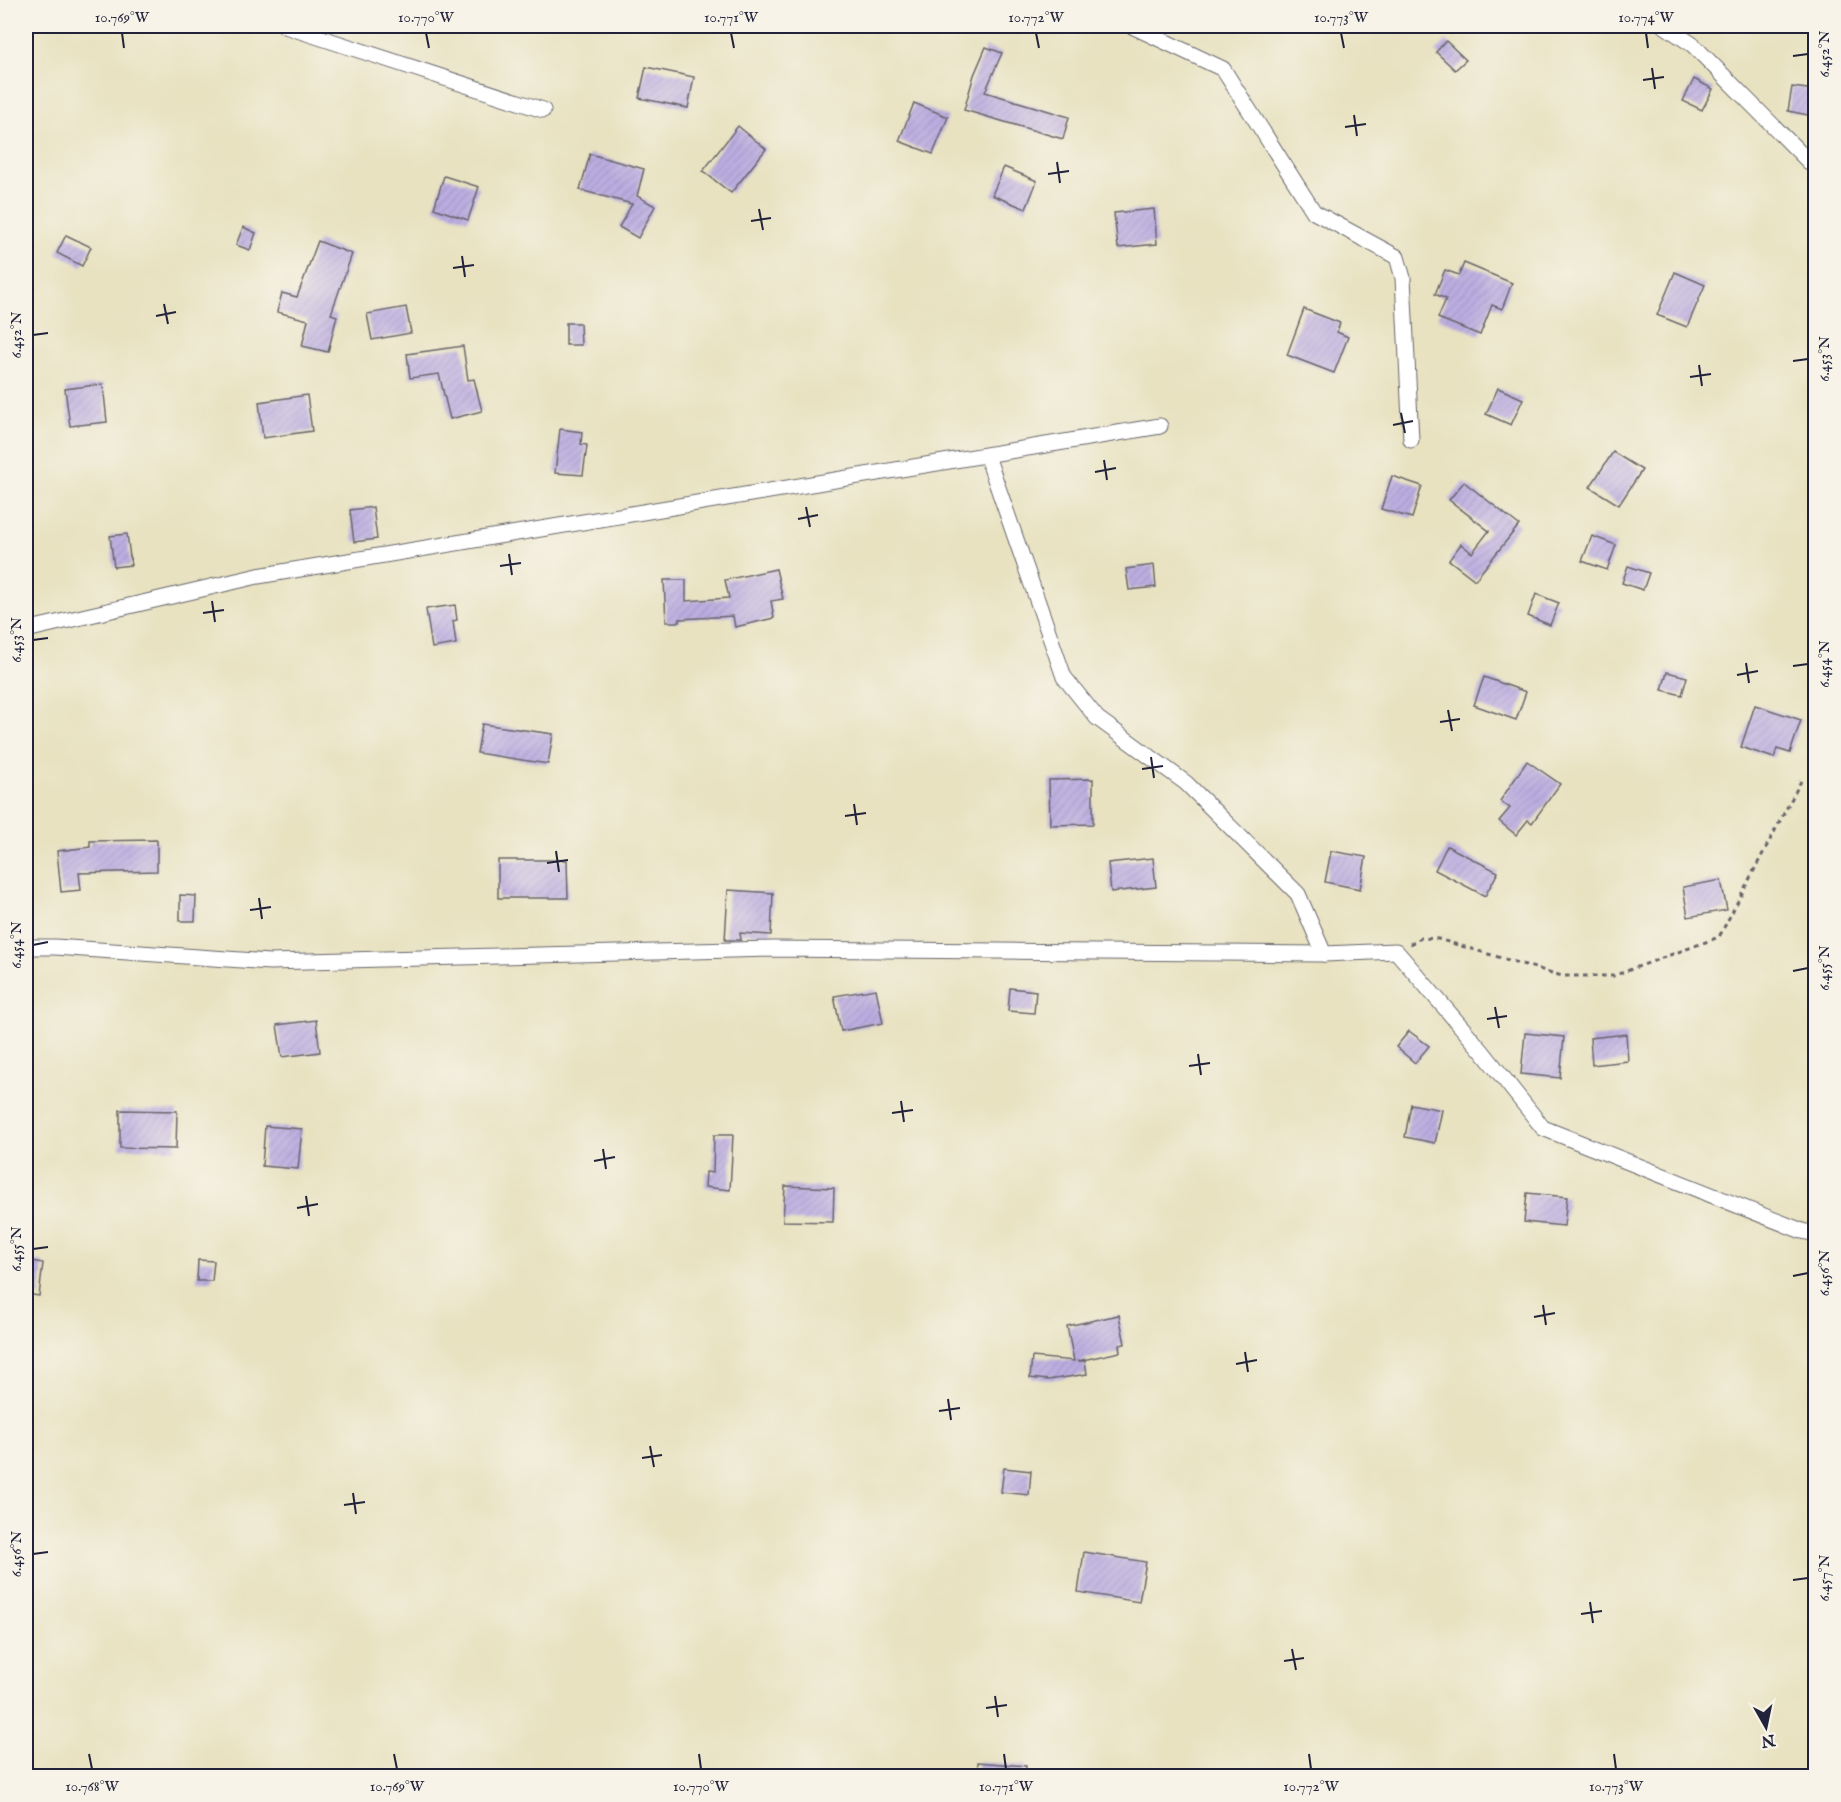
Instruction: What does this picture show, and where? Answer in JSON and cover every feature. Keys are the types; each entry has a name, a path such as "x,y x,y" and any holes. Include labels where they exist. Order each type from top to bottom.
{"street":[{"path":"285,26 543,110"},
{"path":"1132,26 1223,69 1314,212 1397,257 1402,278 1411,440"},
{"path":"1665,26 1692,45 1815,169"},
{"path":"26,630 258,576 1160,426"},
{"path":"987,456 1064,677 1096,718 1186,783 1298,894 1324,954"},
{"path":"26,947 270,962 773,949 1324,954 1396,951 1482,1051 1543,1128 1802,1231 1815,1234"}],"path":[{"path":"1396,951 1421,938 1438,939 1562,976 1613,976 1719,937 1801,781"}],"building":[{"path":"1446,41 1466,60 1455,70 1436,52"},
{"path":"986,47 1002,53 985,92 1069,117 1063,139 964,110 974,75"},
{"path":"646,67 694,77 688,108 639,98"},
{"path":"1694,79 1713,89 1702,110 1683,101"},
{"path":"1792,87 1815,90 1813,116 1788,111"},
{"path":"914,103 948,117 933,154 899,141"},
{"path":"738,126 766,149 731,193 703,171"},
{"path":"590,154 644,169 637,196 655,206 638,238 619,227 632,204 580,190"},
{"path":"1004,167 1037,181 1026,209 992,195"},
{"path":"444,176 479,187 468,220 434,208"},
{"path":"1154,209 1157,244 1118,248 1114,213"},
{"path":"243,227 256,233 250,250 236,245"},
{"path":"66,235 91,247 82,266 57,253"},
{"path":"318,241 352,254 331,314 337,316 328,352 302,346 308,320 277,312 282,293 297,297"},
{"path":"1464,263 1512,283 1502,309 1492,305 1480,335 1438,318 1446,299 1435,294 1445,270 1459,275"},
{"path":"1675,272 1705,285 1687,327 1657,315"},
{"path":"406,307 411,333 372,340 367,314"},
{"path":"1304,309 1340,323 1337,332 1348,337 1334,373 1287,355"},
{"path":"566,323 580,323 581,345 566,345"},
{"path":"463,346 468,380 474,379 482,411 450,419 439,374 410,378 407,354"},
{"path":"103,384 107,422 70,426 65,389"},
{"path":"1498,388 1523,399 1511,425 1486,414"},
{"path":"307,395 312,431 263,438 259,402"},
{"path":"560,429 582,432 581,444 587,445 583,475 555,473"},
{"path":"1613,452 1642,470 1619,505 1590,487"},
{"path":"1392,476 1422,486 1412,518 1381,509"},
{"path":"1464,482 1519,525 1475,580 1449,560 1461,544 1472,553 1489,531 1449,500"},
{"path":"373,507 377,539 354,542 350,510"},
{"path":"127,534 131,565 114,567 110,536"},
{"path":"1592,536 1616,545 1607,570 1582,561"},
{"path":"1154,565 1156,587 1129,590 1126,569"},
{"path":"1628,566 1649,573 1643,590 1622,583"},
{"path":"776,569 783,599 771,601 774,618 735,627 733,616 666,622 664,580 686,580 686,601 729,598 725,580"},
{"path":"1536,594 1559,603 1550,625 1528,616"},
{"path":"455,605 457,620 453,621 456,644 432,648 426,609"},
{"path":"1667,672 1687,677 1682,695 1662,690"},
{"path":"1484,677 1526,692 1516,720 1474,705"},
{"path":"1755,705 1801,720 1790,753 1777,749 1774,758 1741,747"},
{"path":"482,724 553,734 548,764 477,753"},
{"path":"1527,761 1560,784 1532,823 1528,820 1516,835 1499,821 1510,808 1500,801"},
{"path":"1093,779 1093,824 1050,825 1049,780"},
{"path":"157,840 157,871 79,873 81,890 61,892 57,851 90,847 90,841"},
{"path":"1447,846 1498,872 1485,896 1435,870"},
{"path":"1331,851 1366,857 1360,889 1325,882"},
{"path":"1153,858 1156,887 1111,892 1108,863"},
{"path":"498,860 567,860 568,898 498,898"},
{"path":"1721,880 1727,910 1688,917 1683,887"},
{"path":"728,890 773,893 771,935 740,933 741,940 725,940"},
{"path":"180,895 196,896 195,921 180,921"},
{"path":"1010,988 1036,991 1034,1013 1008,1011"},
{"path":"876,989 883,1023 841,1031 834,996"},
{"path":"316,1020 320,1052 282,1057 277,1025"},
{"path":"1409,1031 1429,1046 1415,1063 1396,1047"},
{"path":"1525,1033 1564,1037 1560,1078 1521,1074"},
{"path":"1626,1034 1628,1061 1592,1065 1590,1038"},
{"path":"1411,1104 1442,1110 1435,1143 1405,1137"},
{"path":"120,1110 177,1111 176,1149 120,1148"},
{"path":"265,1126 302,1129 298,1169 262,1166"},
{"path":"714,1135 733,1135 730,1190 705,1187 706,1172 713,1173"},
{"path":"785,1186 834,1188 833,1222 783,1221"},
{"path":"1527,1193 1567,1197 1564,1226 1524,1222"},
{"path":"26,1260 43,1263 39,1296 26,1294"},
{"path":"198,1260 214,1261 212,1281 197,1281"},
{"path":"1119,1315 1125,1344 1119,1345 1120,1352 1078,1361 1085,1361 1087,1374 1048,1380 1030,1378 1032,1357 1074,1361 1067,1326"},
{"path":"1004,1468 1031,1471 1029,1495 1001,1492"},
{"path":"1084,1552 1146,1562 1139,1602 1078,1592"},
{"path":"978,1762 1026,1766 1025,1776 977,1776"}]}
